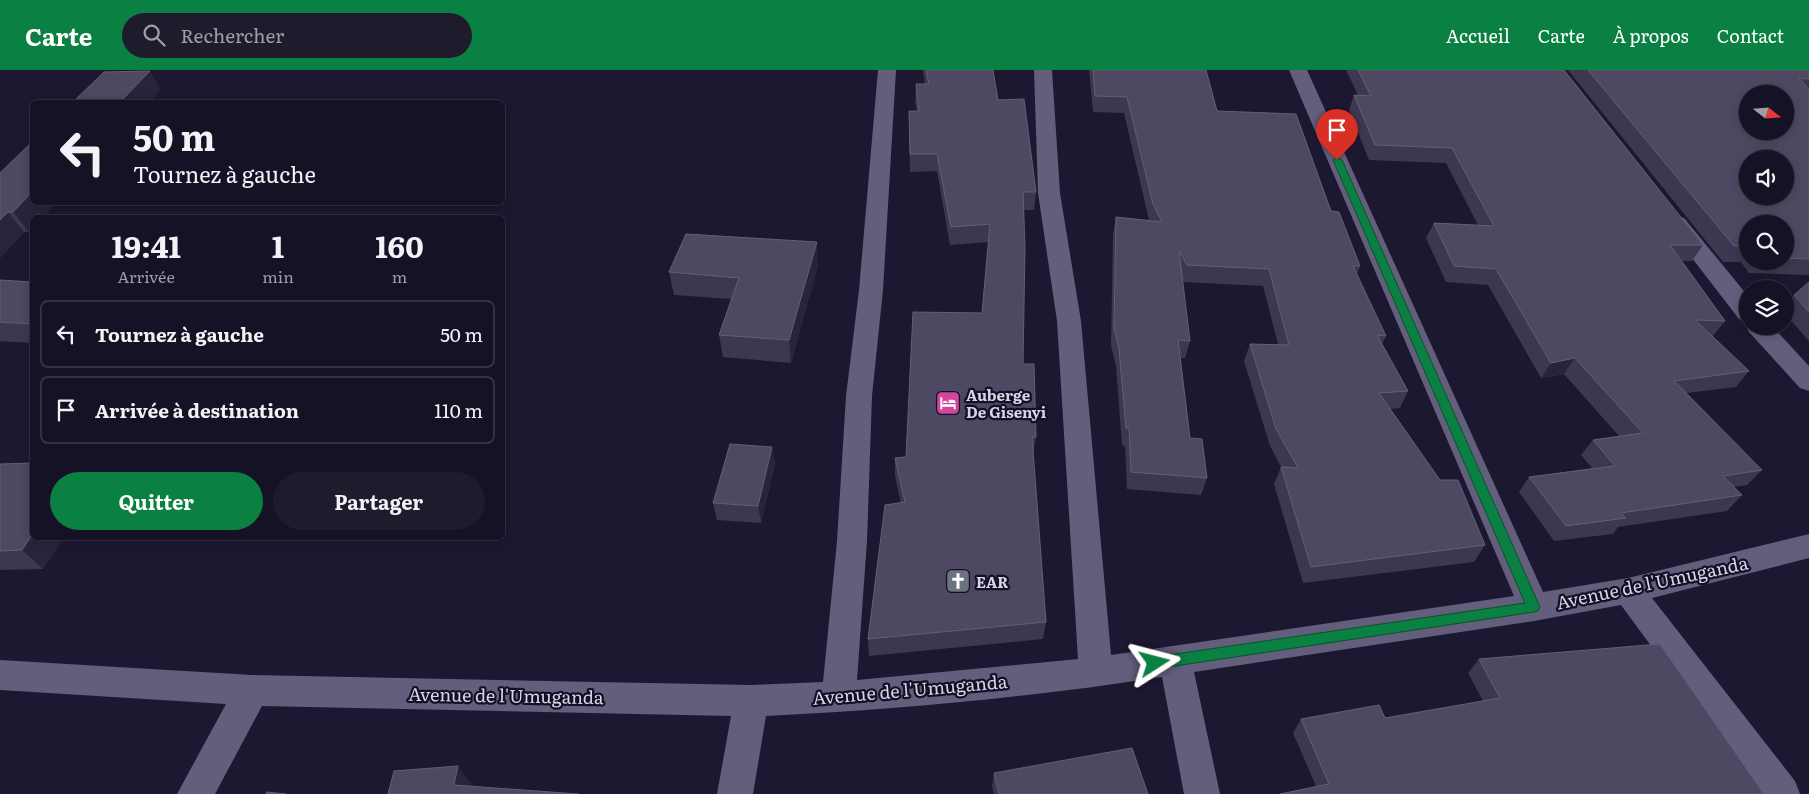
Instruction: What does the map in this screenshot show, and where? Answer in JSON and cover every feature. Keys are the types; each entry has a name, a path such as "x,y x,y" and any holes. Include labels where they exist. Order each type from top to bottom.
{"street":[{"path":"839,697 852,541 859,396 871,290 887,70"},
{"path":"1043,70 1049,192 1069,321 1096,672"},
{"path":"1298,70 1534,607"},
{"path":"1661,203 1739,302"},
{"path":"1766,335 1809,382"},
{"name":"Avenue de l'Umuganda","path":"0,675 252,690 751,701 839,697 1096,672 1534,607 1628,591 1809,546"},
{"path":"1628,591 1782,794"},
{"path":"1175,660 1202,794"},
{"path":"195,794 252,690"},
{"path":"735,794 751,701"}],"building":[{"path":"926,70 993,70 998,100 1024,99 1036,192 1023,192 1025,247 1023,364 1034,364 1036,437 1032,437 1046,622 868,639 885,505 905,502 895,458 906,457 913,312 982,313 990,224 951,227 937,154 910,154 909,111 919,111 916,84 929,84"},
{"path":"1093,70 1206,70 1217,111 1296,114 1331,211 1339,212 1360,266 1353,266 1386,336 1377,335 1408,391 1379,393 1440,480 1458,480 1485,545 1311,567 1281,467 1298,468 1276,429 1250,344 1289,345 1269,269 1187,265 1179,251 1190,341 1178,340 1190,438 1202,439 1207,478 1131,472 1129,428 1126,428 1119,349 1114,328 1116,217 1162,222 1153,204 1127,97 1095,96"},
{"path":"1358,70 1564,70 1703,245 1670,245 1725,321 1695,320 1749,371 1674,381 1762,470 1723,476 1742,495 1621,513 1626,518 1566,526 1529,477 1615,466 1593,440 1643,433 1575,358 1551,363 1496,269 1454,266 1434,223 1494,226 1452,148 1375,145 1354,95 1371,96"},
{"path":"1588,70 1809,70 1809,79 1799,78 1809,90 1809,259 1794,258 1794,215 1739,215 1739,246 1734,246"},
{"path":"150,71 122,100 75,100 104,72"},
{"path":"30,144 30,194 13,212 8,212 0,220 0,173"},
{"path":"686,234 817,242 789,340 719,335 739,278 669,272"},
{"path":"0,280 30,282 30,324 0,322"},
{"path":"1809,282 1809,312 1794,295"},
{"path":"730,444 772,447 758,506 713,503"},
{"path":"30,463 30,538 22,550 0,551 0,464"},
{"path":"1660,644 1764,794 1280,794 1329,784 1301,719 1379,705 1385,718 1500,698 1479,659"},
{"path":"1132,748 1148,794 999,794 994,773"},
{"path":"458,766 454,785 578,794 388,794 394,771"},
{"path":"267,792 286,794 266,794"}],"place":[{"name":"Auberge De Gisenyi","path":"948,403"},
{"name":"EAR","path":"958,581"}],"route":[{"path":"1155,663 1534,607 1337,160"}]}
